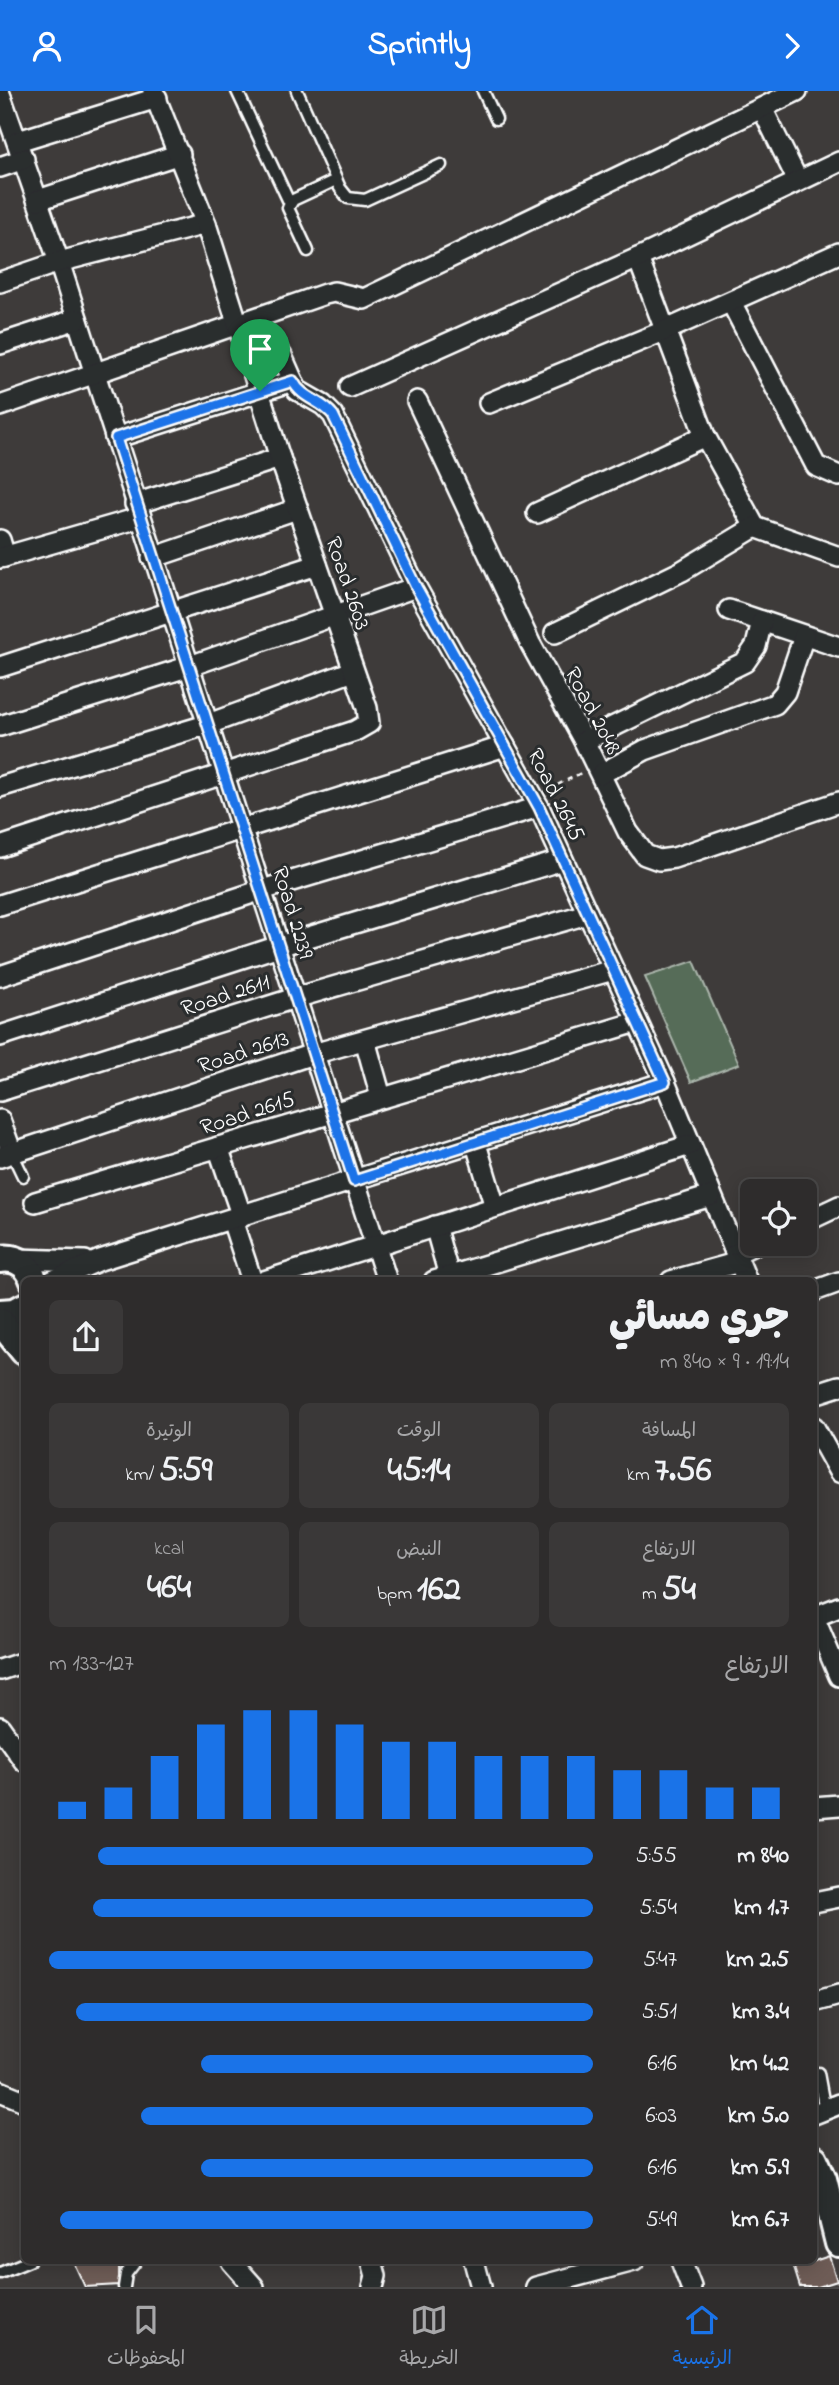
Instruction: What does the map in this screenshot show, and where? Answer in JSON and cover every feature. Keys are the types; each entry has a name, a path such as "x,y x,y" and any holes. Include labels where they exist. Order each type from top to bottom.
{"street":[{"path":"0,406 325,294 342,293 364,299 797,91"},
{"name":"Road 2239","path":"0,94 59,262 187,667 242,828 386,1277"},
{"path":"0,167 21,150 155,94"},
{"name":"Road 2603","path":"0,847 362,729 369,723 354,671 280,458 206,224 155,94"},
{"path":"762,108 798,181"},
{"path":"38,200 180,153"},
{"path":"350,387 638,258 839,162"},
{"path":"0,282 59,262 206,224"},
{"path":"489,403 664,331 839,253"},
{"path":"638,258 705,436 755,527 839,557"},
{"path":"731,302 816,466 839,476"},
{"path":"0,344 77,319"},
{"name":"Road 2645","path":"282,356 293,381 303,395 323,405 333,415 416,587 536,802 665,1082 745,1277"},
{"path":"116,438 293,381"},
{"name":"Road 2048","path":"416,401 530,643 584,741 635,844 645,855 659,860 674,858 839,802"},
{"path":"537,513 705,436"},
{"path":"2,552 137,511 280,458"},
{"path":"152,558 298,509"},
{"path":"555,633 682,571 755,527"},
{"path":"0,667 317,565"},
{"path":"0,726 187,667 416,587"},
{"path":"729,610 839,647"},
{"path":"584,741 745,662 756,646 762,621"},
{"path":"599,770 645,750 775,704 785,692 804,636"},
{"path":"0,787 206,725 354,671"},
{"path":"0,905 505,746"},
{"path":"0,976 536,802"},
{"path":"0,1036 279,946 563,860"},
{"name":"Road 2611","path":"0,1091 295,997 587,914"},
{"name":"Road 2613","path":"6,1155 313,1054 612,970"},
{"name":"Road 2615","path":"35,1202 331,1111 637,1022"},
{"path":"365,1040 381,1097"},
{"path":"61,1277 100,1260 476,1144 665,1082"},
{"path":"0,1120 6,1155"},
{"path":"476,1144 495,1207"},
{"path":"276,1277 690,1145"},
{"path":"218,1147 250,1277"},
{"path":"448,1277 711,1196"},
{"path":"817,1216 839,1206"},
{"path":"435,1226 442,1277"},
{"path":"682,1277 740,1256"},
{"path":"5,1257 44,1262 100,1260"},
{"path":"5,1257 29,1269 32,1277"},
{"path":"817,1290 839,1282"},
{"path":"0,1313 21,1309"},
{"path":"0,1321 21,1347"},
{"path":"817,1393 839,1386"},
{"path":"817,1432 839,1472"},
{"path":"817,1620 819,1615 839,1607"},
{"path":"817,1627 822,1653 839,1676"},
{"path":"0,1670 21,1663"},
{"path":"0,1727 21,1757"},
{"path":"817,1807 839,1805"},
{"path":"817,1901 839,1897"},
{"path":"817,2001 839,1995"},
{"path":"0,2091 21,2100"},
{"path":"817,2171 839,2243"},
{"path":"234,2264 254,2287"},
{"path":"372,2264 374,2286"},
{"path":"475,2264 481,2287"},
{"path":"536,2287 623,2264"},
{"path":"682,2264 691,2287"}],"lane":[{"path":"237,91 289,204 289,215 308,251"},
{"path":"298,91 344,194 359,200 441,165"},
{"path":"483,91 496,119"},
{"path":"289,204 336,180"},
{"path":"6,1155 23,1176"},
{"path":"818,2073 823,2113"},
{"path":"0,2273 22,2264"},
{"path":"124,2287 126,2274 134,2264"}],"path":[{"path":"536,802 599,770"}],"green space":[{"path":"694,961 739,1064 691,1082 645,977"}],"building":[{"path":"829,2256 837,2281 818,2287 800,2287 794,2268 817,2264 817,2260"},
{"path":"74,2264 119,2264 119,2285 85,2287"}],"route":[{"path":"293,381 297,390 323,405 333,415 416,587 539,807 665,1082 354,1181 116,438 260,391 293,381"}]}
